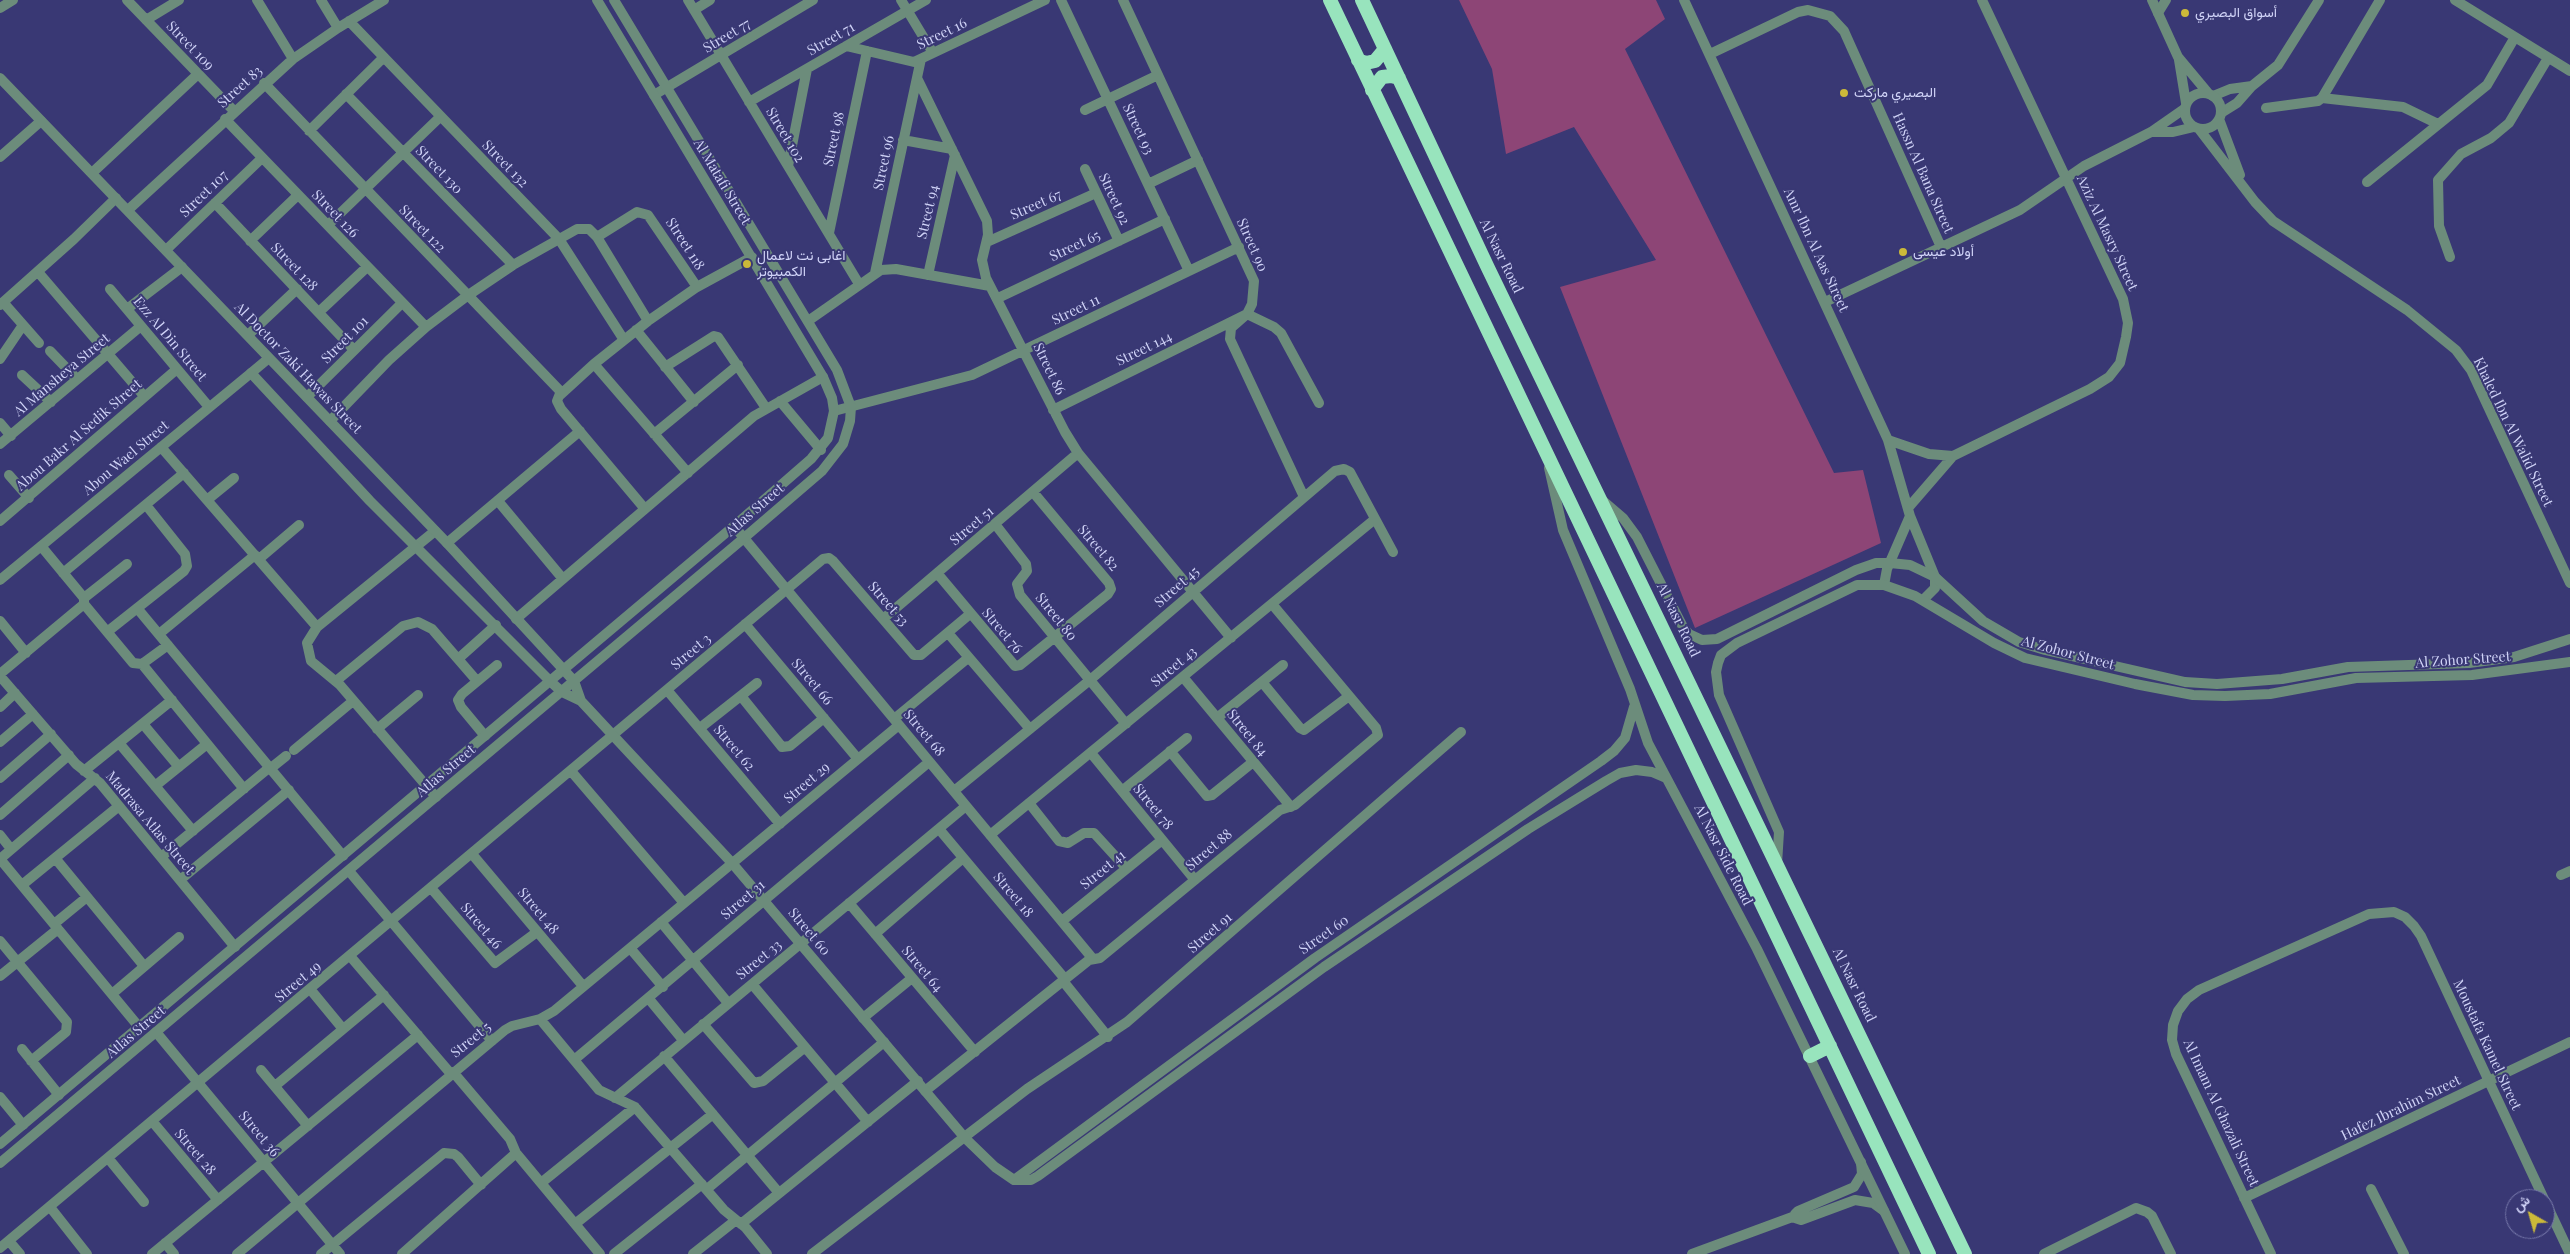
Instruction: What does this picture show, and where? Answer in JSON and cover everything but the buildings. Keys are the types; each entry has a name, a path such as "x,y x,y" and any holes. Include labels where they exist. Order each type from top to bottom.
{"highway":[{"path":"1330,0 1546,457 1929,1254"},
{"name":"Al Nasr Road","path":"1362,0 1488,268 1602,500 1964,1254"},
{"path":"1358,60 1366,63 1374,61 1385,48"},
{"path":"1372,90 1382,77 1400,78"},
{"path":"1810,1056 1830,1046"}],"street":[{"path":"0,8 13,0"},
{"name":"Street 109","path":"127,0 234,111"},
{"path":"146,20 178,0"},
{"path":"257,0 293,59"},
{"path":"321,0 338,28"},
{"name":"Street 83","path":"128,210 224,119 293,59 338,28 384,0"},
{"name":"Al Matafi Street","path":"598,0 823,377"},
{"name":"Al Matafi Street","path":"614,0 837,370"},
{"name":"Street 102","path":"688,0 859,284"},
{"path":"694,10 710,0"},
{"name":"Street 77","path":"654,95 813,0"},
{"path":"901,0 933,53"},
{"name":"Street 71","path":"749,102 926,0"},
{"name":"Street 16","path":"846,46 913,62 1045,0"},
{"name":"Street 93","path":"1061,0 1189,271"},
{"name":"Street 90","path":"1123,0 1254,281 1255,292 1247,314 1231,328 1230,340 1304,497"},
{"name":"Amr Ibn Al Aas Street","path":"1684,0 1888,440 1909,512 1935,576"},
{"name":"Aziz Al Masry Street","path":"1909,512 1953,456 2090,389 2109,377 2120,363 2126,337 2127,311 1982,0"},
{"path":"2152,0 2178,56 2218,101 2220,116"},
{"path":"2158,13 2166,0"},
{"path":"2151,132 2173,132 2213,126 2220,116 2278,65 2319,0"},
{"path":"2322,98 2380,0"},
{"path":"2455,0 2570,71"},
{"name":"Hassn Al Bana Street","path":"1710,54 1798,12 1808,10 1830,16 1844,31 1942,246"},
{"name":"Street 132","path":"349,21 559,239 624,340"},
{"path":"2367,182 2487,85 2514,37"},
{"name":"Street 98","path":"829,233 867,51"},
{"path":"2178,56 2186,120 2197,128"},
{"path":"309,131 383,58"},
{"path":"2450,257 2439,226 2438,180 2461,154 2491,138 2510,123 2548,58"},
{"name":"Street 96","path":"875,273 921,59"},
{"path":"788,166 807,69"},
{"path":"92,173 198,74"},
{"path":"1085,110 1158,75"},
{"name":"Al Doctor Zaki Hawas Street","path":"0,78 447,543 574,681"},
{"name":"Street 86","path":"917,78 987,221 987,242 982,260 986,278 1078,453 1231,638"},
{"name":"Street 122","path":"264,83 562,393"},
{"path":"1825,302 2020,210 2099,157 2151,132 2185,106 2195,94 2211,95 2230,89 2252,86"},
{"name":"Street 130","path":"346,94 513,265"},
{"path":"2266,108 2322,98 2403,106 2438,124"},
{"name":"Khaled Ibn Al Walid Street","path":"2220,116 2244,185"},
{"path":"328,226 440,117"},
{"name":"Street 126","path":"224,119 426,327"},
{"path":"0,157 42,121"},
{"name":"Khaled Ibn Al Walid Street","path":"2197,128 2244,185 2255,202 2274,221 2407,310 2456,350 2471,370 2570,583"},
{"path":"904,140 953,152"},
{"name":"Street 94","path":"928,275 953,152"},
{"name":"Street 107","path":"166,250 262,158"},
{"path":"1148,184 1198,160"},
{"name":"Street 92","path":"1085,169 1119,241"},
{"name":"Street 67","path":"987,242 1096,193"},
{"path":"250,241 298,195"},
{"path":"39,343 2,304 116,198"},
{"name":"Street 128","path":"215,203 354,350"},
{"name":"Street 118","path":"597,237 638,212 648,215 697,287"},
{"name":"Street 65","path":"998,298 1165,219"},
{"path":"330,421 389,360 426,327 513,265 583,228 594,232 648,321"},
{"name":"Street 11","path":"834,412 964,378 1239,247"},
{"path":"645,509 558,405 557,401 562,393 594,364 648,321 697,287 752,257"},
{"path":"127,309 182,267"},
{"path":"318,312 368,267"},
{"path":"808,321 875,273 896,269 990,286"},
{"path":"38,272 144,396"},
{"name":"Ezz Al Din Street","path":"110,289 209,407"},
{"path":"248,335 296,289"},
{"name":"Street 101","path":"307,397 402,303"},
{"path":"1247,314 1282,333 1319,403"},
{"name":"Street 144","path":"1054,410 1247,314"},
{"path":"0,359 23,325"},
{"name":"Al Mansheya Street","path":"0,444 141,326"},
{"path":"636,330 694,402"},
{"path":"665,367 716,336 720,338 766,408"},
{"path":"50,351 77,379"},
{"name":"Abou Wael Street","path":"0,580 269,358"},
{"path":"594,364 688,472"},
{"path":"654,434 738,366"},
{"name":"Abou Bakr Al Sedik Street","path":"0,521 177,369"},
{"name":"Atlas Street","path":"0,1163 562,692 744,538 836,456 848,430 851,407 837,370"},
{"path":"251,373 370,501 562,692"},
{"path":"22,375 51,402"},
{"path":"516,618 766,408 823,377"},
{"name":"Atlas Street","path":"2,1140 59,1095 564,670 821,450 833,425 834,412 832,398 823,377"},
{"path":"780,401 821,450"},
{"path":"0,423 10,436"},
{"path":"447,543 580,431"},
{"path":"1888,440 1929,454 1953,456"},
{"path":"161,447 317,627"},
{"name":"Street 51","path":"883,619 1078,453"},
{"name":"Al Nasr Side Road","path":"1546,457 1563,530 1630,688 1634,706 1648,743 1696,830 1810,1056 1905,1254"},
{"name":"Street 45","path":"954,791 1090,680 1335,471 1347,470 1393,552"},
{"path":"63,573 184,473"},
{"path":"9,475 29,498"},
{"path":"207,500 234,478"},
{"name":"Street 82","path":"1033,492 1111,589 1108,594 1055,637"},
{"name":"Al Zohor Street","path":"1602,500 1619,514 1637,537 1684,627 1689,634 1702,640 1717,639 1856,570 1890,562 1918,567 1935,576 1983,621 2019,642 2044,650 2185,682 2218,684 2282,679 2348,667 2469,663 2514,657 2570,639"},
{"path":"498,501 563,579"},
{"path":"107,632 184,571 188,560 146,505"},
{"path":"1884,585 1890,562 1909,512"},
{"name":"Street 43","path":"990,835 1375,520"},
{"name":"Street 80","path":"995,524 1026,564 1027,571 1017,584 1018,592 1126,724"},
{"path":"159,634 299,525"},
{"name":"Street 68","path":"734,526 1092,959"},
{"path":"435,532 317,627 307,643 311,661 336,681 436,797"},
{"path":"41,546 132,663 142,664 168,645"},
{"name":"Street 53","path":"786,589 823,559 829,558 916,656 970,614"},
{"path":"0,675 127,564"},
{"name":"Street 76","path":"936,574 1014,666 1020,665 1055,637"},
{"path":"1923,600 1935,588 1935,576"},
{"name":"Al Zohor Street","path":"1777,864 1780,846 1779,832 1719,696 1716,672 1718,664 1721,655 1737,643 1837,592 1856,585 1884,585 1923,600 1994,643 2025,658 2135,684 2193,695 2270,694 2356,678 2472,675 2570,662"},
{"name":"Street 3","path":"612,735 786,589"},
{"name":"Street 88","path":"926,1091 1064,980 1092,959 1100,958 1280,810 1291,807 1378,735 1376,728 1272,604"},
{"path":"137,608 343,856"},
{"path":"0,621 26,653"},
{"path":"336,681 410,623 426,624 432,629 477,681"},
{"name":"Street 66","path":"745,624 858,758"},
{"path":"458,659 496,625"},
{"path":"948,633 1030,729"},
{"name":"Street 29","path":"732,863 858,758 968,658"},
{"path":"142,664 244,789"},
{"path":"485,736 461,707 458,700 462,694 497,665"},
{"path":"1217,718 1283,665"},
{"name":"Madrasa Atlas Street","path":"0,675 69,755 84,771 95,778 235,947"},
{"name":"Street 84","path":"1183,677 1291,807"},
{"name":"Street 60","path":"574,681 581,701"},
{"path":"1262,682 1300,728 1304,730 1349,696"},
{"path":"700,728 757,683"},
{"name":"Street 62","path":"667,690 780,824"},
{"name":"Street 60","path":"562,692 581,701 732,863 965,1138 995,1167 1014,1180 1031,1180 1038,1176 1289,993 1528,829 1620,774 1644,771 1666,778"},
{"path":"0,707 15,693"},
{"path":"377,729 418,695"},
{"path":"740,696 782,747 788,748 824,718"},
{"path":"84,771 172,700"},
{"path":"161,857 353,701"},
{"name":"Street 60","path":"1014,1180 1283,981 1614,751 1624,738 1634,706"},
{"path":"0,742 33,714"},
{"path":"143,724 179,767"},
{"name":"Street 91","path":"812,1254 1027,1089 1108,1037 1318,859 1461,732"},
{"path":"0,778 51,734"},
{"name":"Street 49","path":"0,1248 612,735"},
{"path":"1122,791 1187,738"},
{"path":"119,743 193,831"},
{"path":"156,786 207,744"},
{"path":"1170,751 1207,796 1212,795 1253,762"},
{"name":"Street 78","path":"1091,753 1195,880"},
{"path":"0,815 69,755"},
{"name":"Street 31","path":"574,1060 929,762"},
{"path":"571,771 684,903"},
{"path":"95,778 0,859 140,1027"},
{"path":"180,880 289,790"},
{"path":"1029,804 1059,842 1068,843 1084,833 1094,833 1126,868"},
{"path":"22,886 119,806"},
{"name":"Street 33","path":"615,1098 966,806"},
{"path":"1520,818 1528,829"},
{"name":"Street 18","path":"939,829 1064,980 1108,1037"},
{"path":"0,835 11,849"},
{"name":"Street 41","path":"1062,921 1162,840"},
{"name":"Street 48","path":"472,854 583,986"},
{"path":"55,858 144,966"},
{"path":"875,934 963,858"},
{"name":"Street 5","path":"237,1254 492,1041 512,1026 540,1019 554,1011 732,863"},
{"path":"349,870 492,1041"},
{"path":"323,873 332,884"},
{"name":"Street 46","path":"431,888 492,962 498,962 537,932"},
{"path":"0,976 18,962 87,897"},
{"name":"Street 64","path":"849,904 975,1052"},
{"name":"Moustafa Kamel Street","path":"2394,912 2405,917 2421,936 2540,1189"},
{"name":"Al Imam Al Ghazali Street","path":"2271,1254 2176,1054 2172,1032 2178,1011 2186,999 2199,990 2369,914 2394,912"},
{"path":"661,922 728,1003"},
{"path":"112,994 179,937"},
{"path":"0,941 67,1022 66,1032 31,1060"},
{"path":"630,948 662,987"},
{"path":"350,956 510,1139 516,1153 600,1254"},
{"path":"863,1018 912,978"},
{"path":"1283,981 1289,993"},
{"path":"752,984 868,1122"},
{"path":"310,989 343,1029"},
{"path":"275,1086 384,995"},
{"path":"648,999 683,1040"},
{"path":"540,1019 599,1090 635,1107 704,1187 767,1254"},
{"path":"703,1024 754,1083 763,1081 805,1047"},
{"name":"Street 36","path":"156,1032 340,1254"},
{"path":"152,1254 418,1035"},
{"path":"614,1254 748,1155 884,1042"},
{"name":"Hafez Ibrahim Street","path":"2244,1198 2570,1042"},
{"path":"22,1049 59,1095"},
{"path":"664,1056 779,1193"},
{"path":"261,1070 308,1126"},
{"path":"693,1254 779,1193 918,1081"},
{"path":"0,1097 23,1125"},
{"path":"541,1183 635,1107"},
{"path":"575,1224 713,1114"},
{"name":"Street 28","path":"152,1121 218,1200"},
{"path":"321,1254 444,1153 449,1152 458,1157 481,1184"},
{"path":"408,1252 516,1153"},
{"path":"108,1158 144,1202"},
{"path":"1852,1195 1860,1180 1861,1162"},
{"path":"2371,1189 2404,1254"},
{"path":"1692,1254 1795,1216 1798,1211 1852,1195 1874,1203 1884,1211"},
{"path":"50,1207 87,1254"},
{"path":"2044,1254 2136,1208 2152,1216 2172,1254"},
{"name":"Moustafa Kamel Street","path":"2555,1222 2570,1254"},
{"path":"9,1241 20,1254"},
{"path":"165,1243 174,1254"}],"shaded area":[{"path":"1459,0 1656,0 1665,19 1625,49 1834,473 1863,470 1881,543 1695,628 1560,287 1656,260 1574,127 1506,154 1492,69"}],"place":[{"name":"أسواق البصيري","path":"2185,13"},
{"name":"البصيري ماركت","path":"1844,93"},
{"name":"أولاد عيسى","path":"1903,252"},
{"name":"اغابى نت لاعمال الكمبيوتر","path":"747,264"}]}
